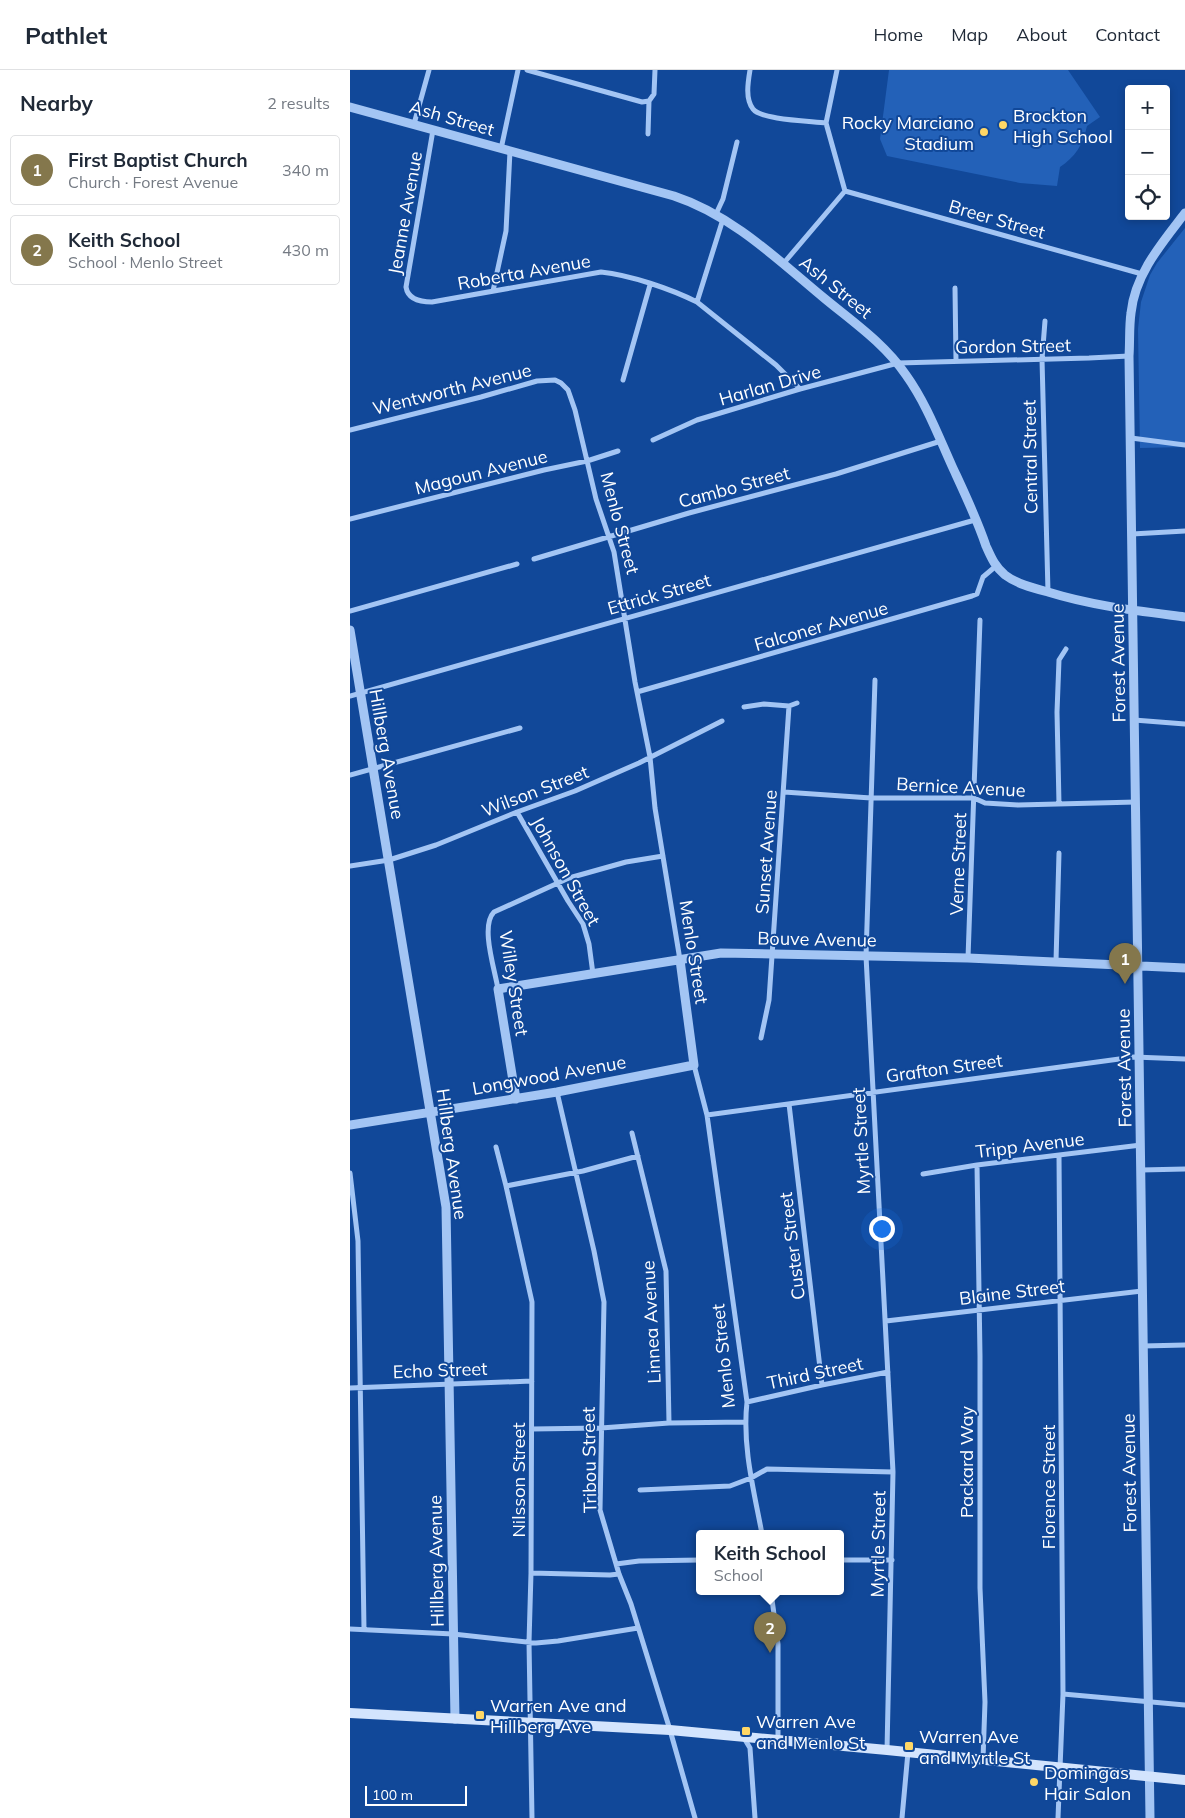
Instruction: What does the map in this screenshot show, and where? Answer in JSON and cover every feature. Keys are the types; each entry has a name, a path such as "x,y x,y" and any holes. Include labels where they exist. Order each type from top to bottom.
{"main road":[{"path":"350,1713 670,1730 1185,1780"}],"street":[{"path":"414,124 429,70"},
{"path":"493,291 506,232 506,150 518,70"},
{"path":"527,70 642,102 649,101"},
{"path":"648,134 649,101 654,94 654,70"},
{"path":"750,70 748,93 754,111 766,116 826,123"},
{"path":"783,264 845,191 826,123 837,70"},
{"name":"Ash Street","path":"350,107 674,196 699,205 720,217 783,264 879,343 898,363 920,395 996,566 1012,579 1084,602 1134,611 1185,617"},
{"name":"Jeanne Avenue","path":"413,298 406,291 406,287 433,130"},
{"path":"697,302 720,217 737,142"},
{"name":"Breer Street","path":"845,191 1142,274"},
{"name":"Forest Avenue","path":"1150,1818 1129,356 1131,313 1142,274 1163,241 1185,213"},
{"name":"Roberta Avenue","path":"413,298 423,302 432,302 594,272 620,275 697,302 776,365 800,389"},
{"path":"623,380 650,285"},
{"path":"955,288 956,361"},
{"name":"Central Street","path":"1045,321 1042,359 1048,592"},
{"name":"Gordon Street","path":"898,363 1129,356"},
{"name":"Harlan Drive","path":"653,440 697,420 800,389 898,363"},
{"name":"Wentworth Avenue","path":"350,430 537,381 552,380 561,383"},
{"name":"Menlo Street","path":"561,383 568,390 576,410 596,499 610,537 626,618 637,692 650,758 655,808 680,960 694,1065 707,1115 747,1402 745,1422 751,1478 761,1530"},
{"path":"1131,438 1185,445"},
{"name":"Cambo Street","path":"534,558 836,474 941,441"},
{"name":"Magoun Avenue","path":"350,519 587,461 618,451"},
{"name":"Ettrick Street","path":"350,696 975,520"},
{"path":"1132,534 1185,531"},
{"path":"350,612 517,564"},
{"name":"Falconer Avenue","path":"637,692 978,594 983,577 996,566"},
{"name":"Verne Street","path":"968,958 980,620"},
{"name":"Hillberg Avenue","path":"350,630 446,1207 454,1719"},
{"path":"1059,804 1058,660 1066,650"},
{"name":"Myrtle Street","path":"875,680 866,956 893,1472 888,1750"},
{"path":"744,707 764,704 789,706 798,703"},
{"name":"Sunset Avenue","path":"761,1038 770,1000 789,706"},
{"path":"1134,720 1185,724"},
{"name":"Wilson Street","path":"350,866 389,860 436,845 516,812 589,786 650,758 722,721"},
{"path":"350,774 520,728"},
{"name":"Bernice Avenue","path":"784,792 871,798 974,798 986,803 1018,805 1136,802"},
{"name":"Johnson Street","path":"516,812 583,924 593,974"},
{"path":"1056,961 1059,853"},
{"path":"557,882 609,866 663,856"},
{"name":"Willey Street","path":"516,1099 488,934 488,924 491,915 503,907 557,882"},
{"name":"Bouve Avenue","path":"498,989 721,953 968,958 1185,968"},
{"name":"Grafton Street","path":"707,1115 1140,1056 1185,1059"},
{"name":"Longwood Avenue","path":"350,1125 557,1092 694,1065"},
{"name":"Tribou Street","path":"557,1092 604,1302 600,1428 600,1510 619,1574 631,1604 696,1818"},
{"name":"Custer Street","path":"789,1104 822,1385"},
{"name":"Linnea Avenue","path":"632,1133 666,1272 669,1423"},
{"name":"Tripp Avenue","path":"923,1174 977,1165 1141,1145"},
{"name":"Nilsson Street","path":"496,1147 532,1302 529,1642 532,1818"},
{"name":"Florence Street","path":"1058,1818 1063,1694 1059,1155"},
{"path":"506,1186 575,1172 638,1156"},
{"name":"Packard Way","path":"977,1165 981,1605 985,1702 983,1759"},
{"path":"1141,1170 1185,1169"},
{"path":"350,1173 358,1241 364,1629"},
{"name":"Blaine Street","path":"886,1320 1142,1291"},
{"path":"1143,1346 1185,1345"},
{"name":"Third Street","path":"747,1402 888,1372"},
{"name":"Echo Street","path":"350,1388 532,1380"},
{"path":"532,1430 669,1423 745,1422"},
{"path":"640,1490 730,1486 767,1469 893,1472"},
{"path":"616,1564 639,1561 696,1560"},
{"path":"844,1560 892,1560"},
{"path":"531,1573 619,1574"},
{"path":"771,1595 778,1644 778,1739"},
{"path":"350,1629 453,1634 529,1642 558,1641 638,1628"},
{"path":"1063,1694 1185,1705"},
{"path":"744,1737 750,1748 755,1818"},
{"path":"902,1818 908,1752"}],"shaded area":[{"name":"Rocky Marciano Stadium","path":"889,70 1068,70 1100,117 1087,126 1078,150 1060,167 1057,186 1020,183 887,156 880,139"},
{"path":"1185,228 1185,447 1140,448 1138,329 1141,302 1150,275 1157,263"}],"place":[{"name":"Brockton High School","path":"1003,125"},
{"name":"Rocky Marciano Stadium","path":"984,132"},
{"name":"First Baptist Church","path":"1125,984"},
{"name":"Keith School","path":"770,1653"},
{"name":"Warren Ave and Hillberg Ave","path":"480,1715"},
{"name":"Warren Ave and Menlo St","path":"746,1731"},
{"name":"Warren Ave and Myrtle St","path":"909,1746"},
{"name":"Domingas Hair Salon","path":"1034,1782"}]}
